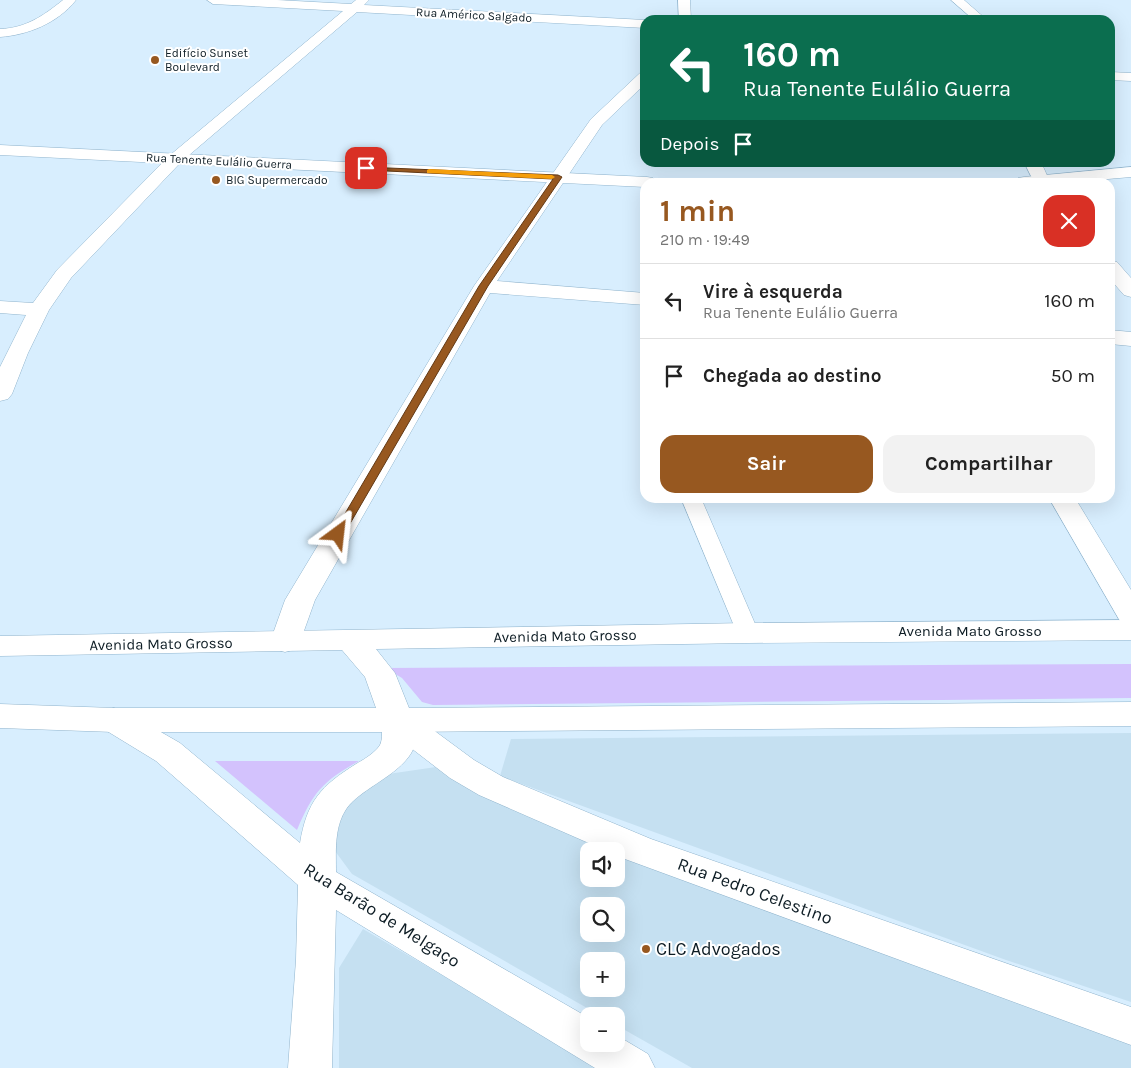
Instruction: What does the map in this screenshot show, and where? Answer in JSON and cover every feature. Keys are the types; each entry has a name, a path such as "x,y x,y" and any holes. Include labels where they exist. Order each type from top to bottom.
{"street":[{"path":"0,33 23,32 31,29 70,0"},
{"name":"Rua Américo Salgado","path":"213,0 357,4 640,24"},
{"path":"684,0 685,15"},
{"path":"957,0 975,15"},
{"path":"0,394 17,353 39,310 64,274 174,159 357,4"},
{"path":"1115,76 1131,77"},
{"path":"285,642 300,600 484,286 596,122 640,82"},
{"name":"Rua Tenente Eulálio Guerra","path":"0,150 640,182"},
{"path":"1074,178 1131,172"},
{"path":"1115,260 1131,262"},
{"path":"1115,272 1131,290"},
{"path":"484,286 640,299"},
{"path":"0,307 39,310"},
{"path":"1115,337 1131,338"},
{"path":"1065,503 1131,614"},
{"name":"Avenida Mato Grosso","path":"0,646 748,633 1131,630"},
{"path":"310,1068 319,837 331,802 355,780 383,762 396,748 398,734 397,720 379,673 350,640"},
{"path":"0,716 114,720 397,720 1131,714"},
{"name":"Rua Barão de Melgaço","path":"114,720 168,752 318,880 580,1036"},
{"name":"Rua Pedro Celestino","path":"397,720 454,764 491,786 638,849 1131,1026"},
{"path":"607,1052 634,1068"}],"lane":[{"path":"693,503 748,633"}],"shaded area":[{"path":"1131,664 1131,698 433,705 422,702 402,678 385,668"},
{"path":"1131,733 1131,1002 1006,960 500,776 511,739"},
{"path":"215,761 359,761 336,775 320,789 308,806 297,830"},
{"path":"436,767 1131,1040 1131,1068 692,1068 625,1030 625,1007 585,1007 352,874 335,851 336,819 360,791 388,774"},
{"path":"363,929 601,1068 339,1068 339,968"}],"slow traffic":[{"path":"429,171 552,177"}],"place":[{"name":"Edifício Sunset Boulevard","path":"155,60"},
{"name":"BIG Supermercado","path":"216,180"},
{"name":"CLC Advogados","path":"646,949"}],"route":[{"path":"338,534 484,286 558,177 366,168"}]}
